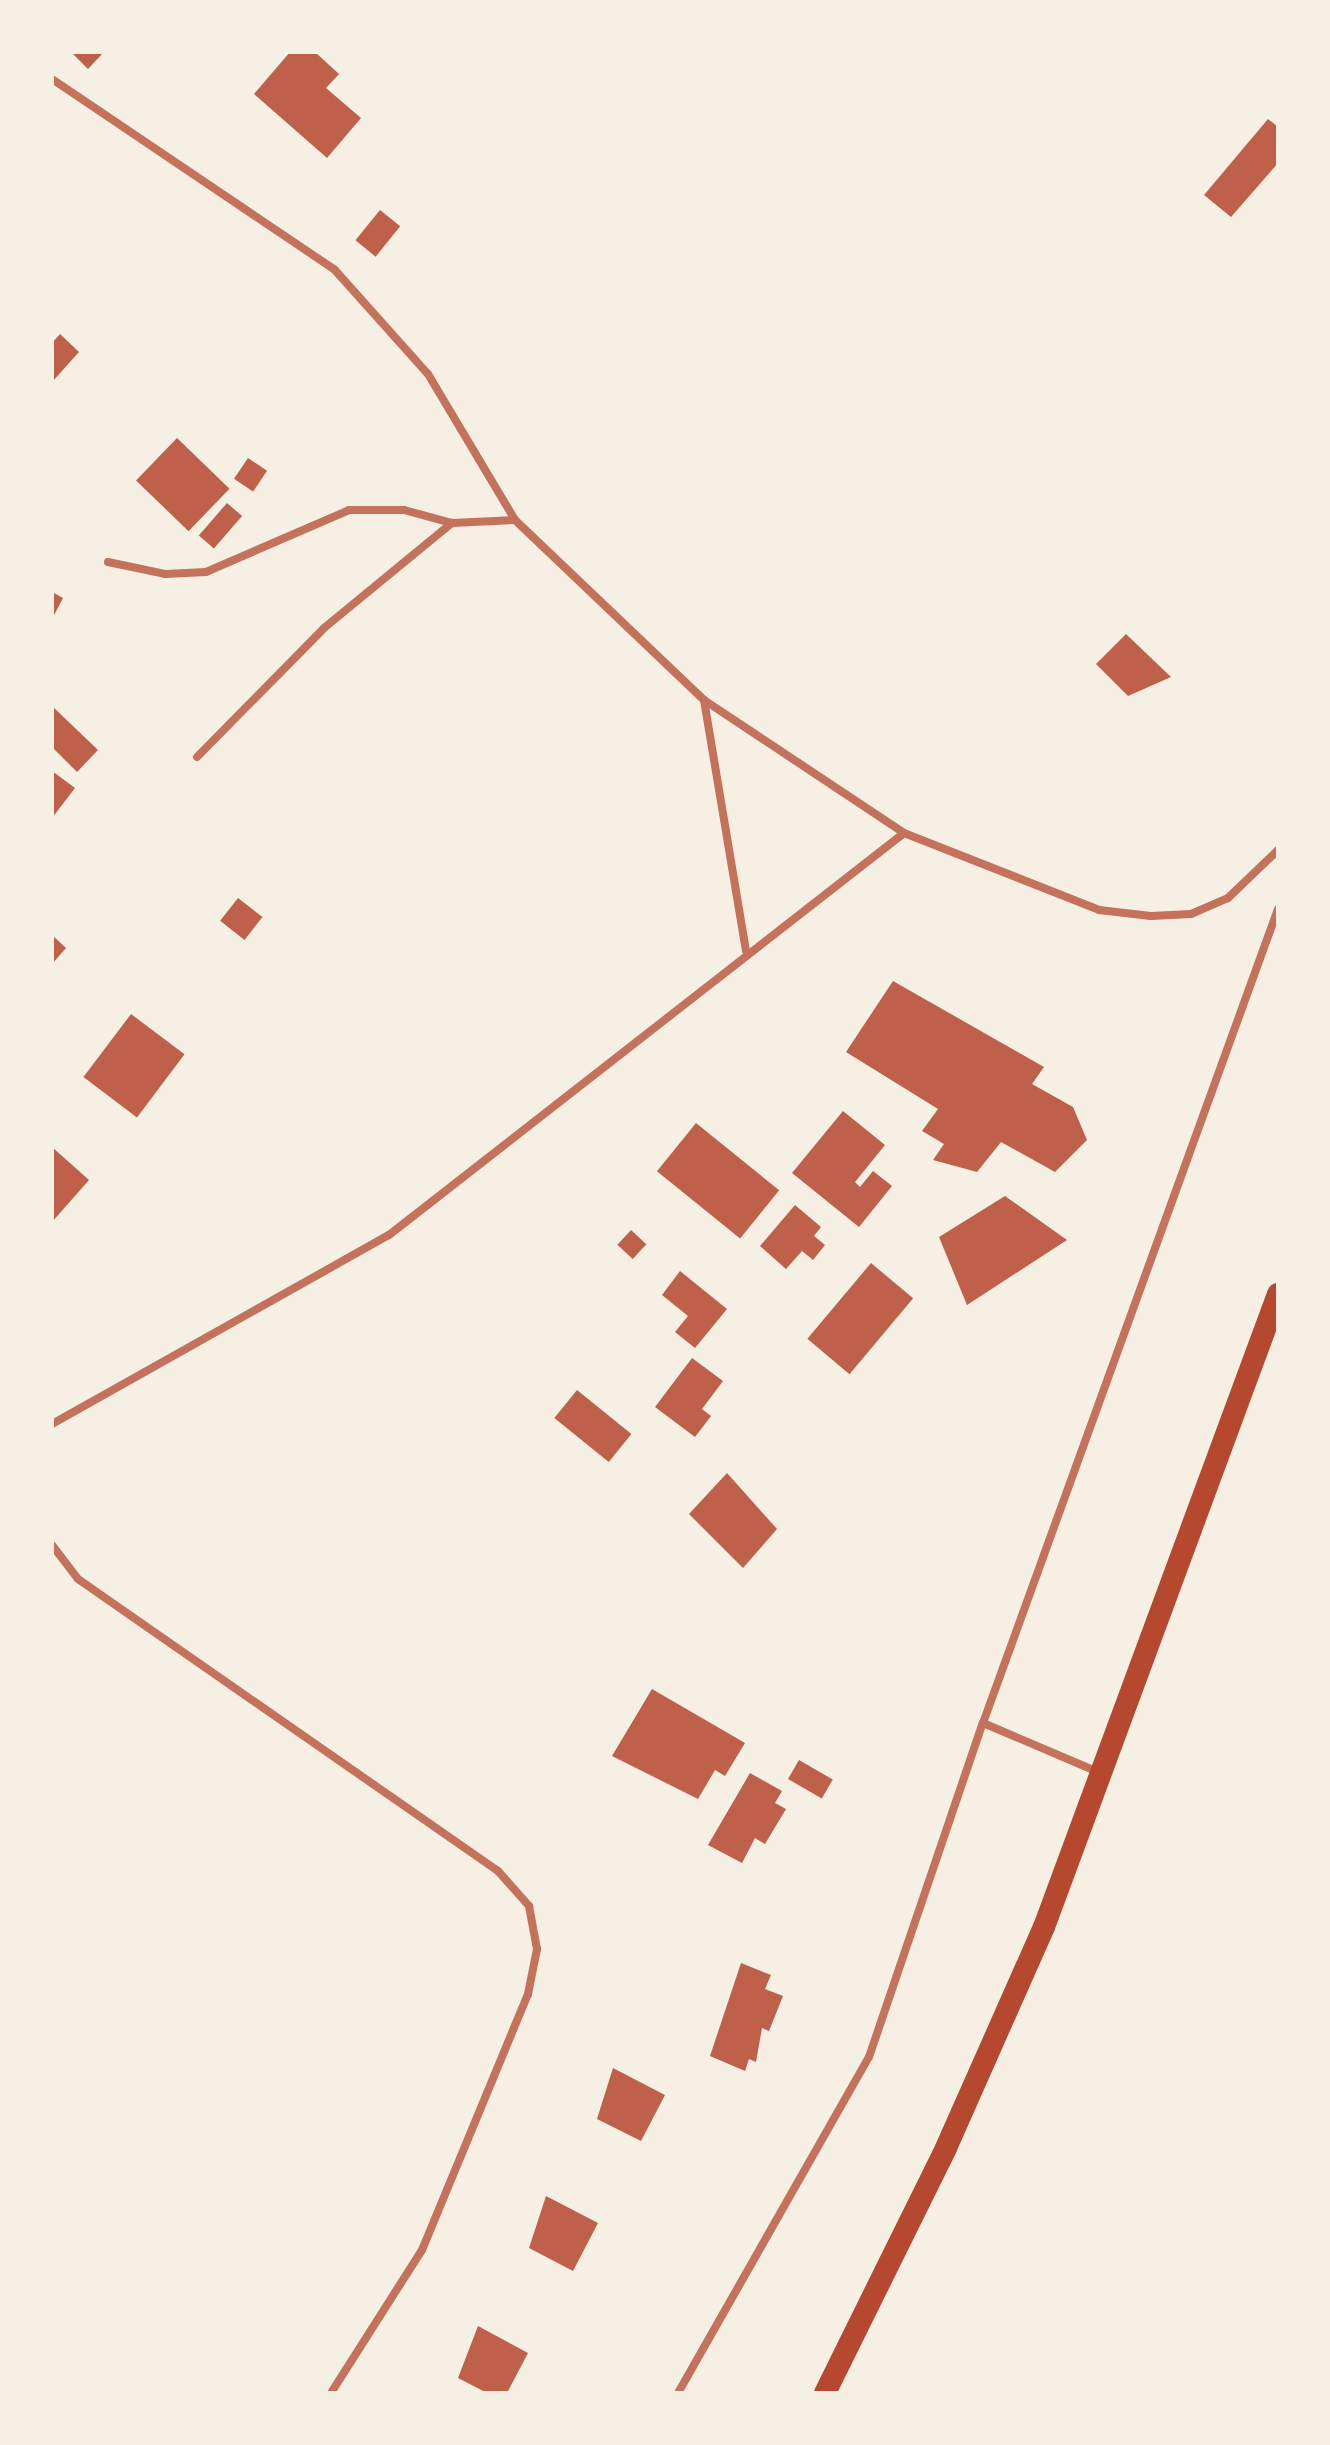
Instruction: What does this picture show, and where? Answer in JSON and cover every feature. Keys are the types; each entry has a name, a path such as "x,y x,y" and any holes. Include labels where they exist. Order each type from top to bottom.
{"highway":[{"path":"825,2393 946,2148 1044,1927 1278,1294"}],"street":[{"path":"52,79 334,269 428,374 515,520 704,700 904,833 1099,910 1151,916 1191,914 1228,898 1278,850"},
{"path":"108,562 165,574 206,572 349,510 404,510 452,523 515,520"},
{"path":"197,757 324,628 452,523"},
{"path":"704,700 746,950"},
{"path":"52,1424 389,1235 611,1067 746,950 904,833"},
{"path":"678,2393 869,2057 983,1723 1278,909"},
{"path":"52,1545 78,1579 498,1871 529,1906 537,1949 528,1994 422,2250 331,2393"},
{"path":"983,1723 1100,1773"}],"building":[{"path":"71,52 104,52 88,69"},
{"path":"290,52 315,52 339,74 326,88 361,118 327,158 254,94"},
{"path":"1268,119 1278,127 1278,163 1231,217 1204,195"},
{"path":"380,210 400,226 376,257 355,240"},
{"path":"60,334 79,352 52,382 52,343"},
{"path":"177,438 230,489 189,531 136,480"},
{"path":"248,458 267,471 253,492 234,479"},
{"path":"227,503 242,516 214,549 199,535"},
{"path":"52,592 63,598 52,619"},
{"path":"1126,634 1171,677 1128,696 1096,664"},
{"path":"52,706 98,750 77,772 52,747"},
{"path":"52,771 75,788 52,818"},
{"path":"238,898 262,917 245,940 220,921"},
{"path":"52,935 66,948 52,964"},
{"path":"893,981 1044,1067 1032,1084 1073,1107 1087,1140 1055,1172 1001,1142 977,1172 933,1160 944,1144 922,1131 938,1109 846,1052"},
{"path":"131,1014 185,1054 137,1117 83,1077"},
{"path":"843,1111 885,1145 855,1182 860,1187 873,1171 892,1186 859,1227 792,1173"},
{"path":"696,1123 779,1190 740,1239 657,1171"},
{"path":"52,1147 89,1180 52,1222"},
{"path":"1005,1196 1067,1240 967,1305 939,1237"},
{"path":"795,1205 821,1227 814,1236 825,1245 813,1260 802,1251 786,1269 760,1246"},
{"path":"631,1230 646,1244 633,1259 617,1245"},
{"path":"871,1263 913,1298 849,1374 807,1339"},
{"path":"680,1271 727,1309 695,1348 675,1332 688,1316 662,1295"},
{"path":"692,1358 723,1381 702,1409 711,1416 695,1437 655,1407"},
{"path":"577,1390 631,1434 609,1462 554,1418"},
{"path":"727,1473 777,1529 743,1568 689,1514"},
{"path":"652,1689 745,1743 725,1776 715,1770 698,1799 612,1756"},
{"path":"799,1760 833,1780 822,1799 788,1779"},
{"path":"750,1773 782,1791 775,1803 786,1809 765,1844 755,1838 742,1863 708,1845"},
{"path":"741,1963 771,1975 765,1989 783,1996 769,2031 762,2028 756,2062 749,2059 745,2071 710,2056"},
{"path":"613,2068 665,2095 641,2141 597,2119"},
{"path":"546,2196 598,2223 573,2271 529,2248"},
{"path":"478,2326 528,2353 507,2393 487,2393 458,2378"}]}
